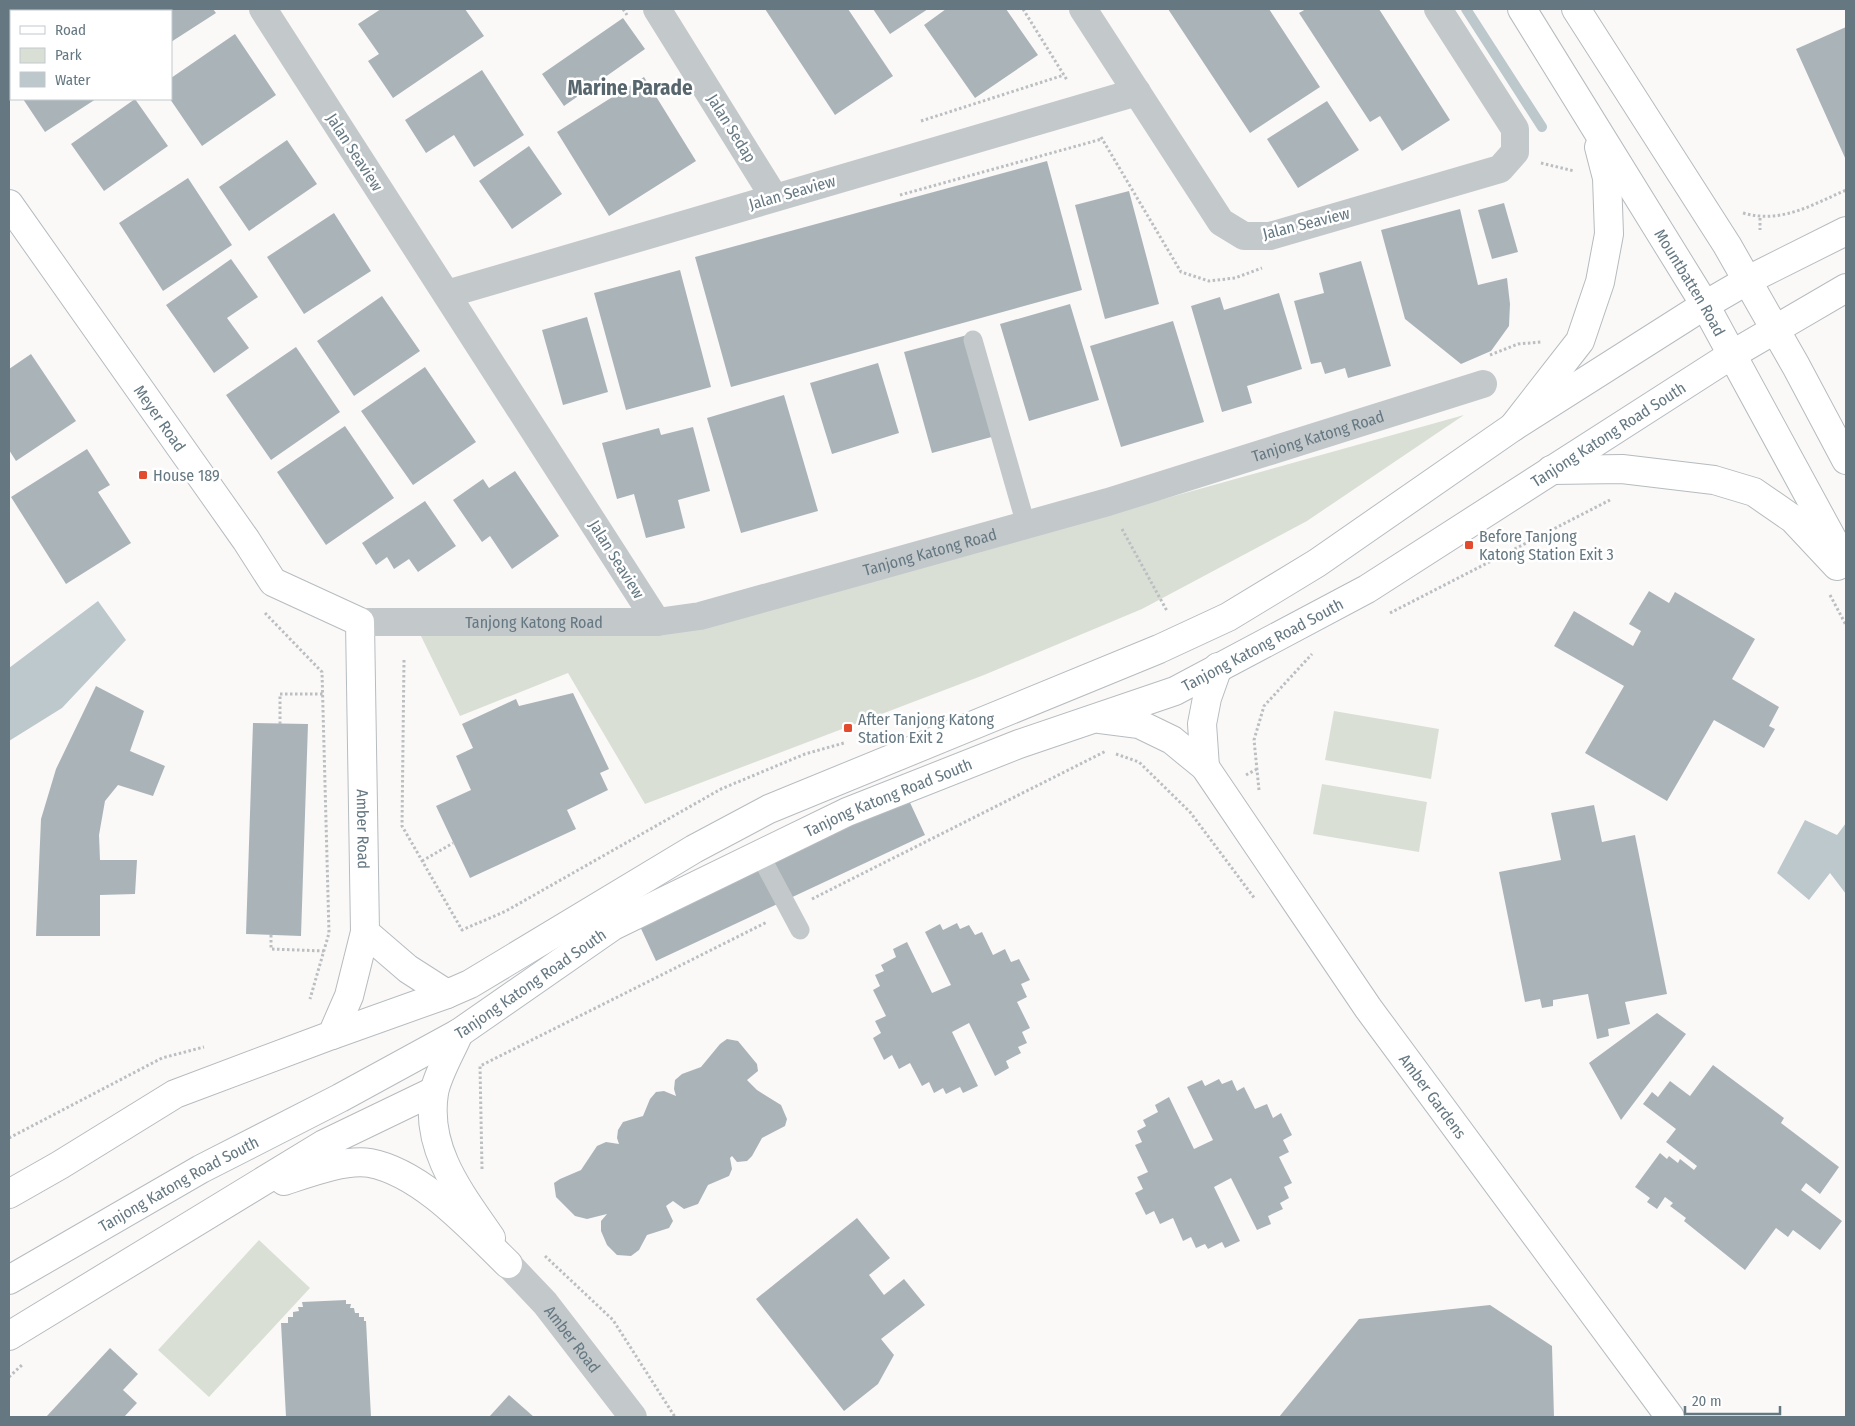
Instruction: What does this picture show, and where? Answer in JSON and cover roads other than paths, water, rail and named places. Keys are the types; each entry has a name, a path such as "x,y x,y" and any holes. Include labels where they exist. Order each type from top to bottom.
{"main road":[{"name":"Mountbatten Road","path":"1522,9 1705,305 1846,564"},
{"path":"1576,9 1748,280 1846,460"},
{"path":"1513,427 1580,341 1600,282 1610,234 1607,178 1593,123"},
{"name":"Meyer Road","path":"9,204 241,532 274,582 360,622"},
{"path":"1748,280 1846,231"},
{"name":"Tanjong Katong Road South","path":"9,1194 175,1094 470,984 694,849 769,809 1151,652 1228,617 1317,562 1513,427 1705,305 1748,280"},
{"path":"1774,329 1846,288"},
{"name":"Tanjong Katong Road South","path":"9,1280 201,1169 459,1033 612,926 847,812 1019,744 1175,691 1367,589 1774,329"},
{"path":"1551,470 1622,469 1714,480 1754,492 1793,519 1834,564 1836,580"},
{"name":"Amber Road","path":"332,1035 349,996 365,932 360,622"},
{"path":"1205,767 1202,724 1218,668"},
{"path":"1094,718 1139,724 1172,740 1205,767"},
{"name":"Amber Gardens","path":"1205,767 1368,1008 1670,1417"},
{"path":"365,932 408,969 447,994"},
{"path":"459,1033 434,1091 432,1121 442,1159 452,1179 508,1264"},
{"path":"9,1336 324,1144 434,1091"},
{"path":"239,1196 328,1166 369,1163 404,1175 455,1214 508,1264"}],"street":[{"name":"Jalan Seaview","path":"263,9 657,622"},
{"name":"Jalan Sedap","path":"657,9 774,197"},
{"name":"Jalan Seaview","path":"1083,9 1220,222 1244,236 1270,236 1500,168 1515,140 1438,9"},
{"name":"Jalan Seaview","path":"447,294 1136,92"},
{"name":"Tanjong Katong Road","path":"360,622 657,622 700,616 736,608 1117,499 1484,370"},
{"name":"Amber Road","path":"508,1264 545,1304 633,1417"}],"lane":[{"path":"973,340 1026,525"},
{"path":"760,855 800,930"}],"water":[{"path":"98,601 126,640 62,708 9,741 9,668"},
{"path":"1805,820 1837,835 1846,823 1846,894 1830,873 1809,900 1777,873"}],"waterway":[{"path":"1466,9 1542,127"}],"place":[{"name":"House 189","path":"143,475"},
{"name":"Before Tanjong Katong Station Exit 3","path":"1469,545"},
{"name":"After Tanjong Katong Station Exit 2","path":"848,728"}],"district":[{"name":"Marine Parade","path":"630,88"}]}
